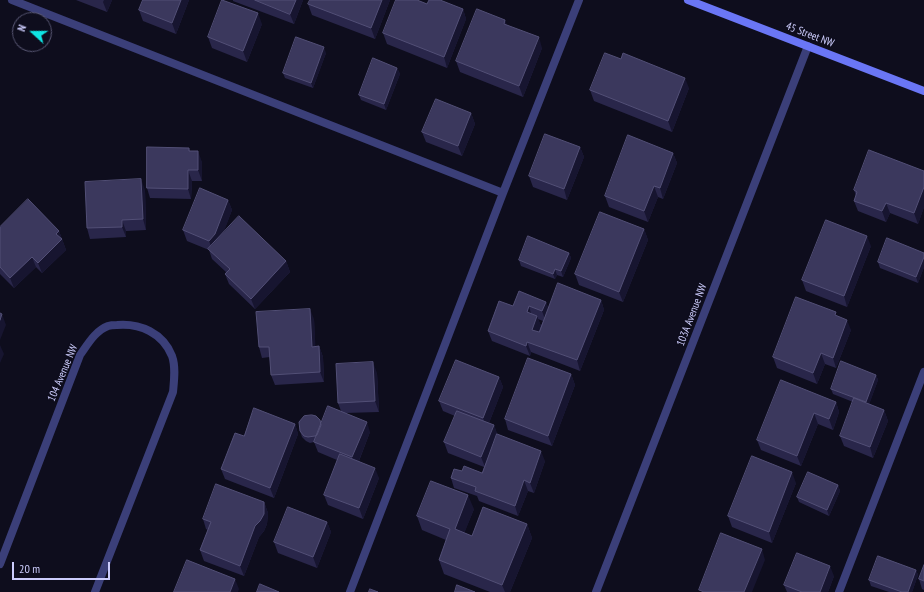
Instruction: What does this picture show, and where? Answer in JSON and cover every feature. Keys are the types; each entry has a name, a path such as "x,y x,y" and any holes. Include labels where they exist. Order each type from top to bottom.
{"street":[{"path":"12,0 503,193"},
{"path":"350,592 503,193 579,0"},
{"name":"45 Street NW","path":"688,0 924,91"},
{"name":"103A Avenue NW","path":"596,592 808,46"},
{"name":"104 Avenue NW","path":"0,564 80,355 92,338 108,326 127,324 146,328 158,335 167,346 172,357 175,375 173,392 95,592"},
{"path":"839,592 924,372"}],"building":[{"path":"143,0 181,0 172,23 139,10"},
{"path":"222,0 258,13 243,51 208,37"},
{"path":"255,0 296,0 290,14"},
{"path":"310,0 382,0 371,28 308,4"},
{"path":"396,0 417,0 427,4 429,0 440,0 463,9 444,57 383,33"},
{"path":"477,9 505,20 504,24 539,37 519,86 456,61"},
{"path":"296,37 324,47 311,83 283,73"},
{"path":"605,53 621,59 623,53 685,78 668,121 590,90"},
{"path":"373,58 397,68 384,104 359,95"},
{"path":"436,99 471,113 458,146 422,132"},
{"path":"545,134 580,147 564,189 529,176"},
{"path":"628,135 673,153 660,188 654,186 644,211 605,196"},
{"path":"147,147 189,148 189,151 198,151 198,170 188,170 188,189 147,188"},
{"path":"869,150 924,171 924,187 914,213 886,203 882,211 854,201 857,192 854,190"},
{"path":"141,179 143,219 122,220 122,227 87,228 85,182"},
{"path":"200,188 228,200 215,234 209,241 183,230"},
{"path":"28,199 59,231 56,234 62,239 38,263 32,257 10,278 0,267 0,227"},
{"path":"600,212 644,229 619,292 575,274"},
{"path":"239,216 286,261 251,299 225,274 230,269 208,249"},
{"path":"826,220 867,236 844,296 802,280"},
{"path":"528,236 569,253 561,271 555,269 553,274 519,260"},
{"path":"887,238 924,253 924,257 916,277 878,262"},
{"path":"558,283 601,300 577,360 527,342 526,346 488,331 499,301 513,306 519,291 546,302 542,311 529,306 527,312 537,316 532,330 539,332"},
{"path":"796,297 836,312 835,315 847,320 833,358 821,353 813,373 773,357"},
{"path":"310,309 312,347 319,346 320,372 271,375 269,347 259,347 256,312"},
{"path":"528,358 571,374 548,436 505,419"},
{"path":"456,360 499,377 483,418 439,401"},
{"path":"841,361 876,375 866,402 831,389"},
{"path":"373,362 375,401 338,403 336,364"},
{"path":"781,380 836,402 829,419 814,413 797,456 757,440"},
{"path":"854,398 884,410 870,447 840,436"},
{"path":"328,406 367,422 352,457 314,442"},
{"path":"254,408 295,424 270,488 221,469 235,433 244,436"},
{"path":"457,411 494,425 481,457 444,442"},
{"path":"304,416 316,416 320,420 321,425 317,435 308,437 304,436 300,431 299,422"},
{"path":"497,434 541,451 530,483 524,480 515,506 475,491 476,487 451,478 454,469 462,471 464,466 482,473"},
{"path":"340,454 375,468 359,508 324,495"},
{"path":"752,456 792,472 769,532 728,516"},
{"path":"808,472 838,485 827,510 797,497"},
{"path":"431,481 468,495 455,529 472,536 483,507 527,524 502,585 439,560 450,529 417,516"},
{"path":"216,484 264,502 264,514 255,526 240,566 200,550 211,522 203,519"},
{"path":"288,507 327,522 313,557 274,542"},
{"path":"721,533 762,549 744,592 704,592 699,590"},
{"path":"797,553 830,566 820,592 802,592 784,585"},
{"path":"878,556 916,570 908,592 902,592 869,580"},
{"path":"187,560 235,579 230,592 174,592"},
{"path":"924,565 924,581 919,579"},
{"path":"260,584 279,592 257,592"},
{"path":"457,585 475,592 455,592"},
{"path":"370,589 378,592 369,592"}]}
